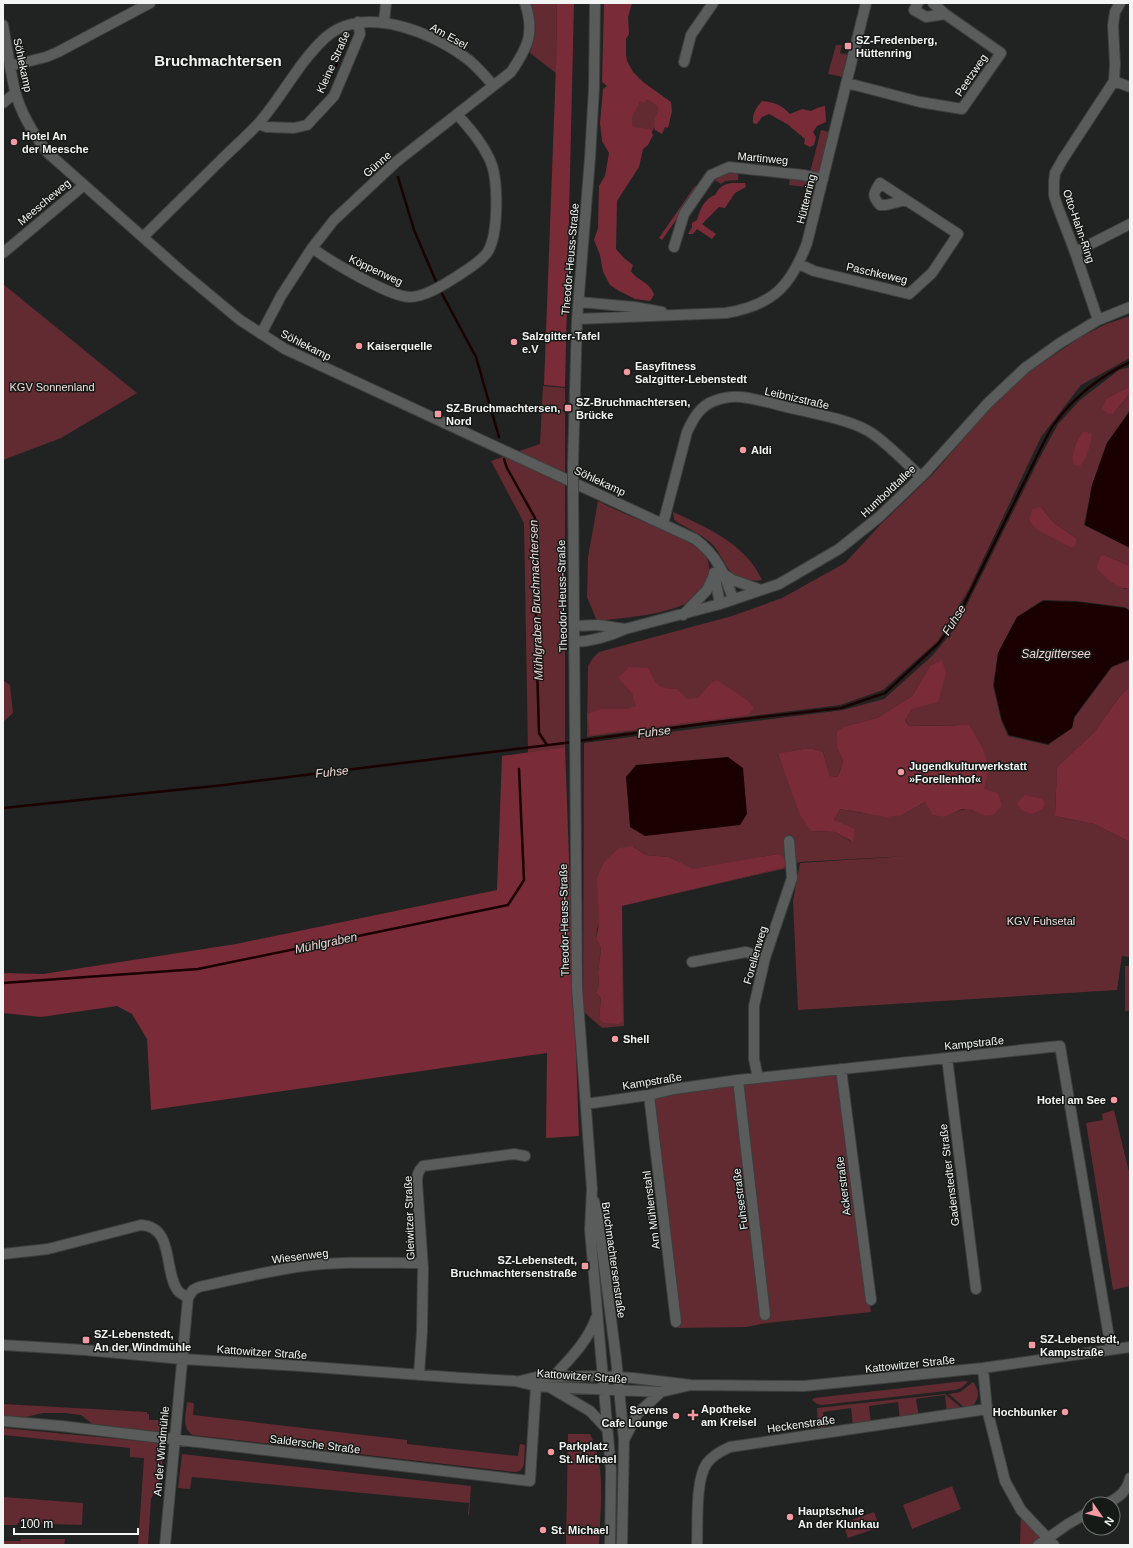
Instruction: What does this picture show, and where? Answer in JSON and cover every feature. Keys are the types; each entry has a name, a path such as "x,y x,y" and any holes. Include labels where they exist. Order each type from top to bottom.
{"street":[{"path":"10,66 46,58 150,3"},
{"path":"384,22 386,3"},
{"name":"Günne","path":"261,334 281,296 312,248 334,220 396,162 510,72 523,54 530,33 525,3"},
{"name":"Theodor-Heuss-Straße","path":"592,1190 577,988 573,462 577,319 594,88 595,3"},
{"path":"684,62 691,35 713,3"},
{"name":"Hüttenring","path":"577,319 633,318 678,314 726,313 744,310 762,303 775,294 789,280 799,264 807,243 866,3"},
{"path":"918,3 914,10 926,17 945,14"},
{"name":"Peetzweg","path":"846,83 920,102 962,109 1001,53 945,14 933,3"},
{"path":"1120,3 1115,12 1113,24 1115,64 1114,81 1130,87"},
{"name":"Kleine Straße","path":"258,124 267,127 294,128 307,125 334,96 360,34 358,22"},
{"name":"Kleine Straße","path":"142,237 258,124 310,55 325,38 340,28 358,22 384,22"},
{"name":"Am Esel","path":"384,22 408,28 432,38 452,49 470,61 493,85"},
{"name":"Söhlekamp","path":"3,25 15,93 36,138 48,153 83,186 240,320 285,349 695,539 707,547 725,575 733,599"},
{"name":"Otto-Hahn-Ring","path":"1098,320 1054,195 1054,182 1055,174 1063,159 1114,81"},
{"path":"3,103 15,93"},
{"name":"Köppenweg","path":"312,248 327,259 379,286 409,297 423,293 447,282 482,259 488,251 493,239 495,181 490,160 479,140 457,114"},
{"name":"Martinweg","path":"674,247 684,214 711,175 729,167 797,174 823,179"},
{"name":"Meescheweg","path":"3,252 83,186"},
{"name":"Paschkeweg","path":"799,264 814,270 909,294 932,273 958,234 906,200"},
{"path":"1075,252 1130,224"},
{"name":"Hüttenring","path":"579,302 634,307 678,314"},
{"name":"Humboldtallee","path":"575,642 594,640 615,634 625,629 683,615 760,590 785,581 839,549 880,518 921,477 988,403 1025,368 1060,343 1098,320 1130,307"},
{"name":"Leibnizstraße","path":"663,524 687,432 699,411 714,401 726,398 741,397 760,401 858,426 873,434 921,477"},
{"path":"714,559 714,575 720,604"},
{"path":"683,615 707,590 714,575"},
{"path":"725,575 733,580 760,590"},
{"name":"Humboldtallee","path":"575,626 598,626 625,629"},
{"name":"Forellenweg","path":"758,1078 754,1059 754,1006 765,958 792,878 789,841"},
{"path":"692,962 746,952 765,958"},
{"name":"Kampstraße","path":"586,1104 738,1080 1060,1046 1111,1349"},
{"name":"Gadenstedter Straße","path":"947,1058 976,1289"},
{"name":"Ackerstraße","path":"841,1069 871,1300"},
{"name":"Fuhsestraße","path":"738,1080 766,1316"},
{"name":"Am Mühlenstahl","path":"649,1095 676,1322"},
{"name":"Gleiwitzer Straße","path":"419,1375 422,1331 422,1263 417,1173 422,1166 446,1162 514,1154 525,1156"},
{"name":"Bruchmachtersenstraße","path":"592,1190 590,1230 611,1470 610,1545"},
{"name":"Bruchmachtersenstraße","path":"592,1190 599,1223 616,1358 618,1391 624,1440 622,1545"},
{"path":"3,1254 48,1249 141,1225 148,1226 159,1233 164,1241 173,1281 178,1291 188,1298 182,1359"},
{"name":"Wiesenweg","path":"188,1298 193,1290 199,1287 265,1272 338,1263 422,1263"},
{"path":"553,1376 577,1350 592,1328 597,1316"},
{"name":"Kattowitzer Straße","path":"3,1345 84,1350 182,1359 520,1381 536,1386 618,1391 661,1392 690,1385"},
{"name":"Kattowitzer Straße","path":"520,1381 536,1377 602,1376 690,1385 804,1386 983,1368 1130,1347"},
{"name":"An der Windmühle","path":"165,1545 182,1359"},
{"path":"983,1368 987,1410 1005,1481 1021,1510 1052,1542"},
{"name":"Saldersche Straße","path":"3,1421 61,1426 530,1481 536,1386"},
{"path":"550,1387 590,1411 607,1428"},
{"path":"624,1440 638,1413 661,1392"},
{"name":"Heckenstraße","path":"697,1545 699,1480 706,1464 714,1454 730,1447 987,1410"},
{"path":"1120,1496 1129,1482"},
{"path":"1038,1545 1052,1542 1068,1524 1081,1517"}],"green space":[{"path":"531,3 557,3 556,73 530,53 535,28"},
{"path":"836,45 842,45 840,53 853,56 848,78 828,74"},
{"path":"642,91 662,105 656,125 652,132 627,129 628,96"},
{"path":"821,130 834,133 815,214 800,211 806,187 789,185 790,173 809,176"},
{"path":"739,168 738,180 725,181 721,184 710,177"},
{"name":"KGV Sonnenland","path":"3,284 137,393 61,438 3,460"},
{"path":"1130,316 1130,358 1081,385 1041,437 968,591 938,641 883,690 840,705 587,737 588,666 599,652 732,616 782,598 845,563 881,524 934,473 1011,383 1081,337 1106,324"},
{"name":"KGV Fuhsetal","path":"1130,367 1130,386 1107,398 1114,413 1130,393 1130,410 1107,443 1092,485 1084,525 1130,548 1130,566 1104,555 1124,589 1130,589 1130,610 1124,607 1076,601 1043,600 1017,617 998,653 993,685 1001,720 1008,736 1048,745 1072,728 1075,717 1112,667 1130,660 1130,686 1120,696 1094,732 1057,767 1055,816 1094,824 1130,842 1130,957 1122,956 1117,990 798,1010 793,901 800,863 908,856 800,862 783,869 622,906 624,1026 602,1028 585,1013 583,1009 584,743 843,710 884,699 933,655 956,627 1039,459 1058,424 1080,400 1119,370","holes":["1041,507 1053,522 1076,538 1029,520","930,666 912,709 905,719 909,726 957,725 983,789 985,816 965,809 945,817 925,802 902,815 862,813 840,809 834,820 852,842 835,832 811,831 778,755 801,749 818,750 823,752 830,776 838,777 843,761 837,748 846,726 877,718 912,696","632,846 646,855 669,857 693,870 777,854 787,863 783,868 622,906 623,1020 599,1019 601,998 596,993 599,985 598,973 601,948 596,939 597,929"]},
{"path":"543,386 565,388 565,747 528,753 524,523 491,461 540,444"},
{"path":"598,501 627,515 684,538 701,550 708,560 709,572 701,593 681,606 667,610 652,614 597,621 587,597 588,557"},
{"path":"673,512 699,524 724,538 736,547 755,567 762,580 756,581 741,578 735,575 726,566 711,543 674,520"},
{"path":"3,680 10,685 13,713 3,722"},
{"path":"1125,966 1130,966 1130,1011 1125,1011"},
{"path":"841,1069 871,1312 767,1323 746,1327 679,1328 676,1322 649,1095"},
{"path":"1114,1110 1130,1176 1130,1286 1113,1290 1086,1123 1103,1120 1102,1114"},
{"path":"965,1381 968,1382 961,1388 955,1390 822,1405 817,1404 812,1400 814,1398"},
{"path":"973,1382 976,1386 978,1398 967,1410 949,1394 960,1392"},
{"path":"945,1394 965,1411 947,1413 945,1395 916,1399 919,1417 900,1420 898,1402 869,1406 871,1424 853,1426 851,1408 823,1412 825,1430 818,1431 817,1408"},
{"path":"187,1402 194,1403 193,1415 407,1440 407,1444 518,1456 520,1444 525,1445 524,1465 520,1471 515,1472 193,1435 187,1429 185,1420"},
{"path":"3,1404 147,1412 147,1414 149,1414 149,1420 162,1420 161,1432 92,1424 81,1415 65,1413 43,1413 26,1417 3,1416"},
{"path":"3,1428 161,1443 160,1451 163,1451 161,1479 151,1499 148,1545 138,1545 144,1458 130,1457 130,1448 3,1435"},
{"path":"568,1434 590,1434 599,1460 601,1474 601,1503 599,1545 566,1545"},
{"path":"182,1454 471,1486 469,1515 469,1503 192,1477 190,1489 178,1488"},
{"path":"952,1486 961,1509 912,1529 903,1505"},
{"path":"3,1497 83,1503 82,1525 18,1523 17,1525 3,1525"},
{"path":"1021,1510 1049,1538 1038,1545 1020,1545"},
{"path":"874,1512 880,1527 848,1538 843,1523"},
{"path":"21,1539 65,1539 64,1545 3,1545 3,1541 20,1541"}],"shaded area":[{"path":"557,3 574,3 565,387 544,385"},
{"path":"604,3 632,3 628,17 629,34 626,39 627,61 633,72 643,82 671,102 672,111 668,128 665,127 662,134 655,130 654,126 658,106 647,99 644,103 640,101 633,116 633,127 650,129 653,135 648,145 643,149 639,167 617,201 616,249 633,265 631,271 634,275 647,284 652,290 654,295 650,301 635,299 610,285 603,272 600,255 594,240 598,228 599,186 605,176 609,153 602,141 600,123 603,89 607,86 602,82"},
{"path":"762,101 778,104 790,114 802,109 811,111 825,106 826,122 817,126 813,132 816,137 814,145 810,147 804,144 805,139 787,124 769,114 762,117 757,124 753,123 755,111"},
{"path":"745,183 746,187 735,193 725,208 719,207 702,224 716,234 712,239 697,229 693,234 688,234 692,227 692,223 697,220 703,205 708,199 715,195 721,187 727,184"},
{"path":"695,186 698,188 662,240 659,238"},
{"path":"1130,386 1130,393 1114,413 1109,414 1102,409 1107,398"},
{"path":"1084,431 1092,434 1088,451 1080,466 1074,465 1073,456 1075,447"},
{"path":"1041,507 1053,522 1076,538 1076,544 1072,548 1036,529 1029,520 1032,509"},
{"path":"1104,555 1130,566 1130,589 1115,585 1097,568 1100,557"},
{"path":"942,660 946,673 938,702 912,709 905,720 909,726 969,725 982,748 987,762 987,779 984,789 998,793 1002,806 993,815 985,816 972,810 962,809 945,817 933,815 925,802 902,815 887,817 840,809 834,820 855,829 853,842 835,832 811,831 800,815 778,754 801,749 818,750 823,752 830,776 838,777 843,761 837,748 837,731 846,726 877,718 912,696 930,666"},
{"path":"629,667 648,668 653,678 661,687 677,689 687,699 698,698 711,683 717,680 747,700 754,708 748,715 590,735 587,714 601,709 627,709 636,706 632,693 618,678"},
{"path":"1130,686 1130,842 1094,824 1055,816 1057,767 1094,732 1120,696"},
{"path":"565,747 579,1136 546,1138 547,1053 151,1110 147,1039 132,1014 117,1006 41,1017 3,1013 3,973 43,974 236,944 497,890 502,756"},
{"path":"1025,795 1043,799 1045,804 1042,809 1032,814 1021,810 1017,803"},
{"path":"632,846 646,855 669,857 693,869 777,854 784,857 787,863 783,868 622,906 623,1021 619,1024 604,1023 599,1019 601,998 596,993 599,985 598,973 601,948 596,939 599,924 597,878 604,862 619,848"}],"water":[{"path":"1130,411 1130,548 1085,525 1092,485 1107,443"},
{"name":"Salzgittersee","path":"1043,601 1078,602 1125,608 1130,611 1130,659 1111,667 1074,717 1072,728 1048,744 1009,735 1002,720 994,686 998,653 1017,617"},
{"path":"728,757 743,768 747,814 740,825 645,836 630,827 626,777 636,765"}],"waterway":[{"name":"Mühlgraben Bruchmachtersen","path":"330,79 349,35"},
{"name":"Mühlgraben Bruchmachtersen","path":"398,177 414,230 438,286"},
{"name":"Mühlgraben Bruchmachtersen","path":"440,290 476,357 499,437"},
{"name":"Fuhse","path":"578,741 709,723 841,708 885,693 938,644 956,621 1053,425 1062,413 1079,396 1109,374 1130,362"},
{"name":"Mühlgraben Bruchmachtersen","path":"504,459 507,468 535,518 539,733 547,745"},
{"name":"Fuhse","path":"3,808 224,785 573,742"},
{"name":"Mühlgraben","path":"3,983 198,969 508,905 524,880 519,769"}],"place":[{"name":"SZ-Fredenberg, Hüttenring","path":"848,46"},
{"name":"Hotel An der Meesche","path":"14,142"},
{"name":"Salzgitter-Tafel e.V","path":"514,342"},
{"name":"Kaiserquelle","path":"359,346"},
{"name":"Easyfitness Salzgitter-Lebenstedt","path":"627,372"},
{"name":"SZ-Bruchmachtersen, Brücke","path":"568,408"},
{"name":"SZ-Bruchmachtersen, Nord","path":"438,414"},
{"name":"Aldi","path":"743,450"},
{"name":"Jugendkulturwerkstatt »Forellenhof«","path":"901,772"},
{"name":"Shell","path":"615,1039"},
{"name":"Hotel am See","path":"1114,1100"},
{"name":"SZ-Lebenstedt, Bruchmachtersenstraße","path":"585,1266"},
{"name":"SZ-Lebenstedt, An der Windmühle","path":"86,1340"},
{"name":"SZ-Lebenstedt, Kampstraße","path":"1032,1345"},
{"name":"Hochbunker","path":"1065,1412"},
{"name":"Apotheke am Kreisel","path":"693,1415"},
{"name":"Sevens Cafe Lounge","path":"676,1416"},
{"name":"Parkplatz St. Michael","path":"551,1452"},
{"name":"Hauptschule An der Klunkau","path":"790,1517"},
{"name":"St. Michael","path":"543,1530"}],"district":[{"name":"Bruchmachtersen","path":"218,61"}]}
